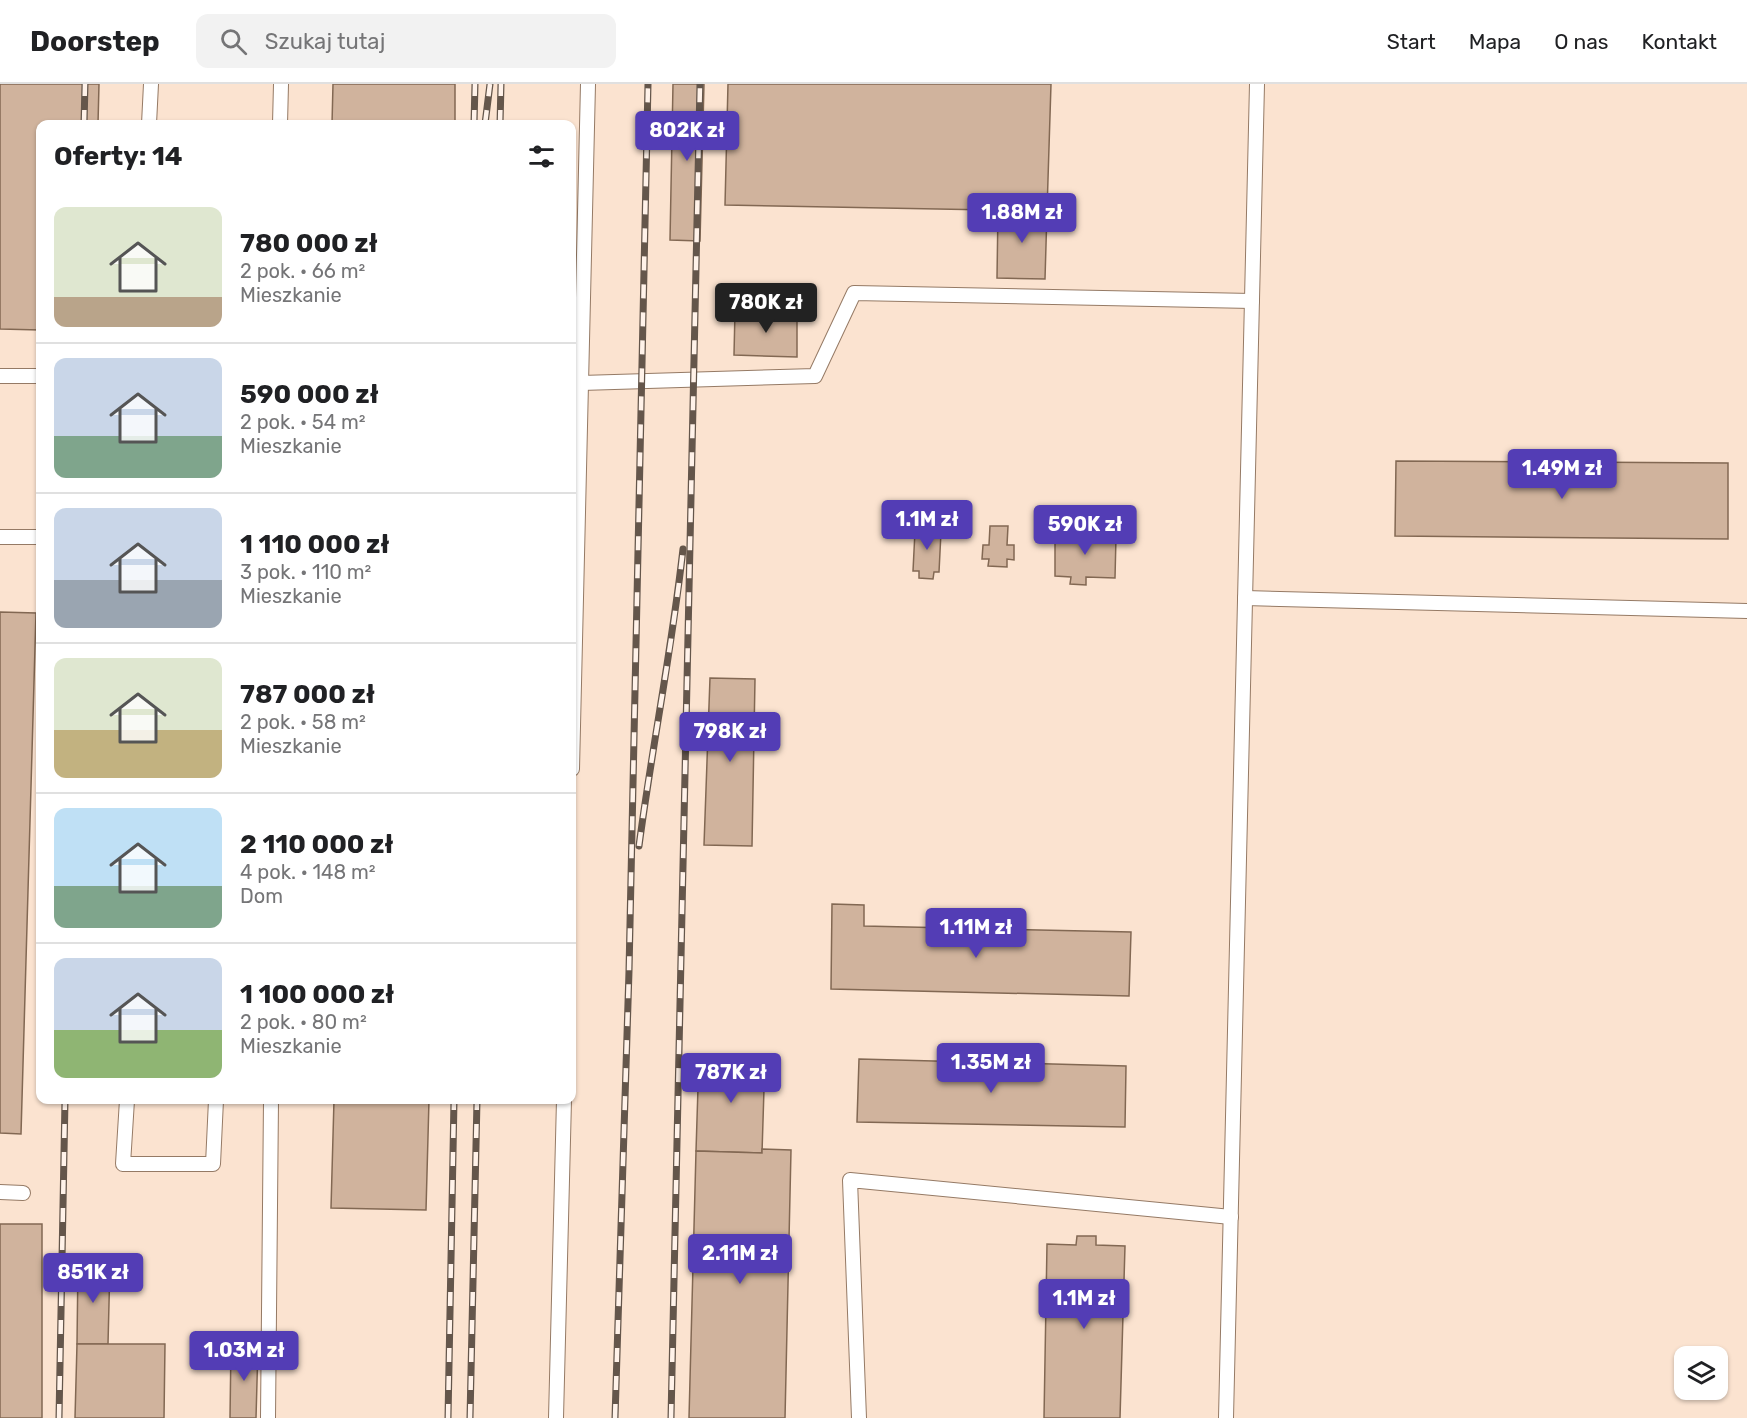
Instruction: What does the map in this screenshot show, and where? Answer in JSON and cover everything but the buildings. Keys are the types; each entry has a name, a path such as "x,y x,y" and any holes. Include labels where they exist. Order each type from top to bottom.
{"lane":[{"path":"149,120 151,84"},
{"path":"280,120 281,84"},
{"path":"576,597 588,84"},
{"path":"1226,1418 1257,84"},
{"path":"581,383 815,376 854,293 1252,301"},
{"path":"0,376 36,376"},
{"path":"0,537 36,537"},
{"path":"1245,598 1747,611"},
{"path":"127,1104 123,1164 213,1164 216,1104"},
{"path":"268,1418 271,1104"},
{"path":"556,1418 564,1104"},
{"path":"859,1418 850,1180 1231,1217"},
{"path":"0,1192 23,1193"}],"railway":[{"path":"84,120 85,84"},
{"path":"474,120 475,84"},
{"path":"486,120 490,84"},
{"path":"500,120 501,84"},
{"path":"615,1418 629,971 648,84"},
{"path":"671,1418 700,84"},
{"path":"639,846 683,549"},
{"path":"59,1418 65,1104"},
{"path":"448,1418 454,1104"},
{"path":"470,1418 477,1104"}]}
